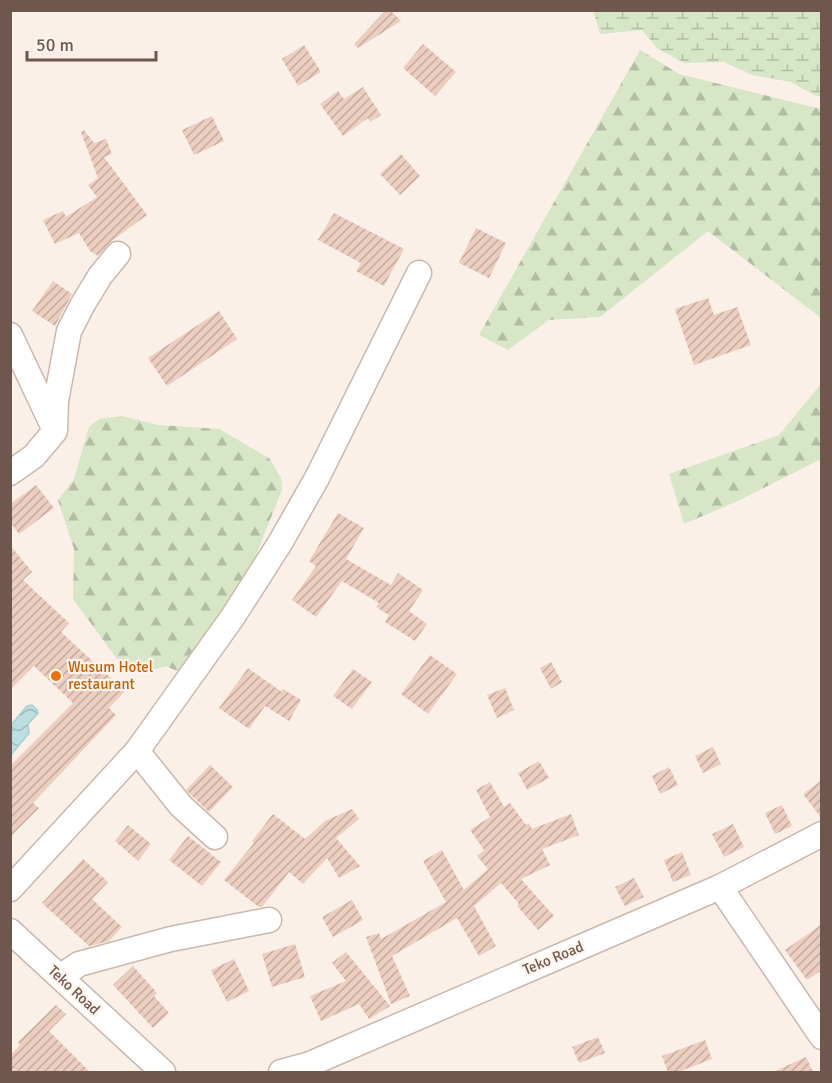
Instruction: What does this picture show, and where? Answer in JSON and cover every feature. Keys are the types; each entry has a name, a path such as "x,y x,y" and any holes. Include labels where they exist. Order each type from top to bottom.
{"street":[{"path":"10,473 34,456 55,431 58,391 69,331 94,285 118,254"},
{"path":"10,889 136,751 232,618 280,543 328,458 419,273"},
{"path":"10,335 55,431"},
{"path":"136,751 181,806 215,837"},
{"name":"Teko Road","path":"281,1072 310,1064 720,887 822,834"},
{"path":"720,887 822,1037"},
{"path":"60,978 78,964 171,939 269,920"},
{"name":"Teko Road","path":"12,936 163,1072"}],"green space":[{"path":"593,10 821,11 821,96 816,96 791,82 752,75 724,62 685,63 658,49 642,30 600,34"},
{"path":"640,50 679,74 821,109 821,318 708,231 600,317 549,320 508,350 479,335"},
{"path":"821,384 821,459 740,500 684,524 669,474 779,435"},
{"path":"122,416 158,425 219,429 269,458 281,478 282,490 256,555 197,656 177,671 166,666 143,673 120,663 73,599 74,549 58,500 74,479 89,427 99,419"}],"water":[{"path":"32,705 38,713 28,724 29,733 11,755 13,729 11,725 27,706"}],"building":[{"path":"386,10 390,10 401,21 358,48 354,44"},
{"path":"423,44 456,72 435,96 403,68"},
{"path":"304,45 321,72 298,86 282,59"},
{"path":"363,87 381,115 370,122 368,118 343,136 320,104 338,91 344,99"},
{"path":"212,116 224,141 194,155 182,130"},
{"path":"84,130 94,143 106,139 112,154 104,157 147,215 113,240 98,256 90,251 79,233 55,244 43,220 63,211 66,217 97,197 88,185 98,178 81,132"},
{"path":"401,154 420,176 400,195 380,174"},
{"path":"334,213 404,249 384,286 356,271 361,263 318,240"},
{"path":"476,228 506,243 489,278 459,263"},
{"path":"53,281 72,294 55,326 32,311"},
{"path":"708,298 714,315 737,307 751,345 694,365 675,309"},
{"path":"219,311 237,339 167,386 148,358"},
{"path":"36,485 54,508 19,534 10,522 10,504"},
{"path":"338,513 364,528 346,559 391,585 398,573 423,590 409,611 427,624 415,641 385,622 389,615 376,607 379,603 342,581 316,617 292,600 316,566 309,561"},
{"path":"10,545 32,572 23,580 69,623 61,632 125,691 109,708 116,715 33,803 39,808 10,837 10,766 73,703 34,666 10,690"},
{"path":"430,655 457,674 428,714 401,694"},
{"path":"551,662 562,682 551,689 540,668"},
{"path":"248,668 282,692 283,689 301,700 289,721 265,706 249,729 219,708"},
{"path":"353,669 372,682 352,709 333,696"},
{"path":"505,688 514,710 497,718 487,695"},
{"path":"713,747 721,764 703,773 695,756"},
{"path":"539,761 549,778 527,790 518,773"},
{"path":"210,765 233,787 209,812 186,790"},
{"path":"669,767 678,785 660,794 652,776"},
{"path":"822,780 822,819 803,794"},
{"path":"490,782 504,807 510,803 526,825 529,823 532,829 571,814 579,835 542,849 550,865 521,879 554,916 538,930 501,883 474,906 496,946 479,956 457,918 392,956 410,996 391,1004 366,937 379,933 381,939 446,902 423,861 442,850 464,890 488,869 477,856 484,850 470,830 490,817 476,790"},
{"path":"782,805 792,826 775,834 765,813"},
{"path":"352,809 359,819 336,838 360,866 339,878 327,858 303,884 289,872 262,907 224,880 254,843 252,841 273,814 305,839 325,821"},
{"path":"733,824 744,847 724,857 712,834"},
{"path":"128,825 151,844 138,861 115,841"},
{"path":"188,836 221,862 202,886 169,860"},
{"path":"682,852 691,875 673,882 664,860"},
{"path":"83,859 108,882 92,899 122,927 109,941 89,946 42,903"},
{"path":"634,878 644,897 625,906 615,887"},
{"path":"352,900 363,920 333,937 322,917"},
{"path":"822,924 822,970 807,980 785,950"},
{"path":"295,944 305,977 272,987 262,954"},
{"path":"346,952 390,1006 369,1019 359,1004 321,1021 310,996 346,981 332,963"},
{"path":"234,959 249,991 227,1002 211,970"},
{"path":"133,966 157,993 154,996 169,1013 153,1028 113,985"},
{"path":"56,1005 66,1014 49,1031 90,1072 10,1072 10,1056 20,1045 18,1042"},
{"path":"598,1037 605,1053 579,1063 572,1047"},
{"path":"705,1040 712,1059 678,1072 668,1072 662,1056"},
{"path":"806,1057 813,1072 773,1072"}],"place":[{"name":"Wusum Hotel restaurant","path":"56,676"}]}
